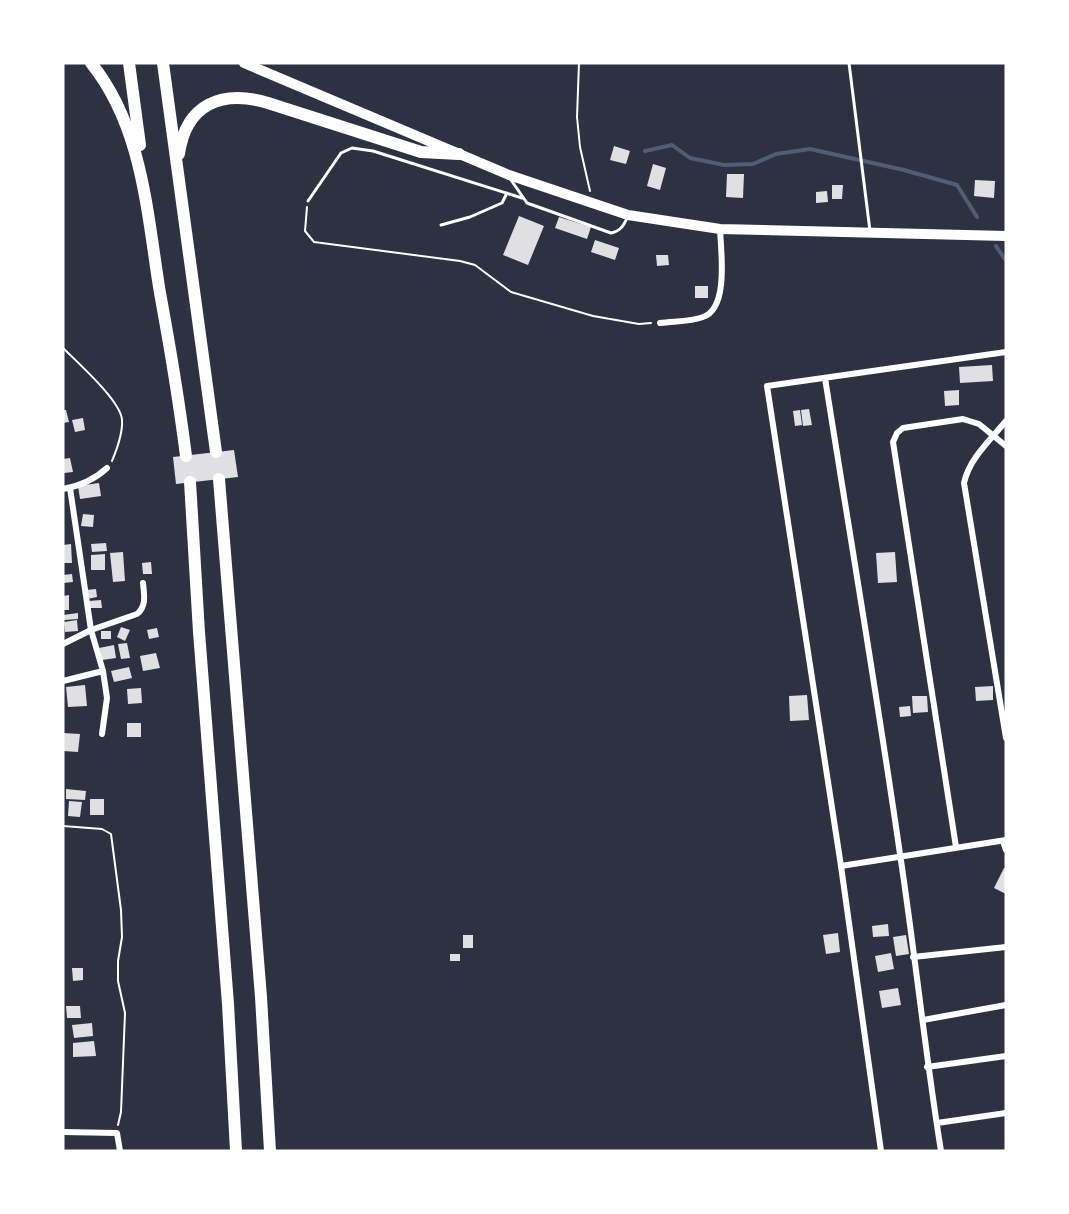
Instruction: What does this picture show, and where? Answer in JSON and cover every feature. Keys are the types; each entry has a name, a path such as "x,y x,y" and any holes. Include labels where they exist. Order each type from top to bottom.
{"highway":[{"path":"91,63 112,92 125,120 145,198"},
{"path":"129,63 145,198 186,456"},
{"path":"163,63 216,453"},
{"path":"177,167 182,139 194,116 207,105 232,97 258,99 421,152 459,154"},
{"path":"219,479 261,997 270,1151"},
{"path":"190,482 199,632 228,1004 236,1151"}],"main road":[{"path":"244,63 509,176 628,215 720,229 1006,236"}],"street":[{"path":"660,323 704,317 717,305 722,278 720,229"},
{"path":"881,1151 841,866 767,386 1006,352"},
{"path":"825,378 900,855 923,1020 927,1066 941,1151"},
{"path":"956,847 893,442 897,433 903,428 963,419 979,424 1006,446"},
{"path":"1006,421 971,464 966,472 964,483 1006,738"},
{"path":"102,735 107,698 103,671 92,630 67,489 92,479 107,468"},
{"path":"63,644 142,611 143,583"},
{"path":"63,681 103,671"},
{"path":"841,866 900,855 1004,841 1006,850"},
{"path":"913,957 1006,947"},
{"path":"923,1020 1006,1005"},
{"path":"927,1066 1006,1056"},
{"path":"937,1123 1006,1113"},
{"path":"63,1132 117,1133 120,1151"}],"lane":[{"path":"849,63 871,232"},
{"path":"308,201 341,153 352,148 373,151 507,193 522,198 535,207 611,233 618,232 628,215"},
{"path":"509,176 522,198"},
{"path":"441,225 470,217 502,203 507,193"}],"path":[{"path":"579,63 577,117 593,205"},
{"path":"308,201 305,231 314,242 460,261 475,265 511,292 545,303 622,322 660,323"},
{"path":"63,348 116,405 122,418 117,451 107,468"},
{"path":"63,826 102,829 111,834 121,910 122,937 118,961 118,981 124,1013 121,1112 117,1133"}],"building":[{"path":"614,146 630,151 626,164 610,160"},
{"path":"653,164 666,168 660,190 647,186"},
{"path":"727,174 744,174 743,198 726,197"},
{"path":"975,180 995,181 994,198 974,196"},
{"path":"832,185 843,185 842,199 832,199"},
{"path":"827,191 828,202 816,203 816,192"},
{"path":"519,216 544,226 528,265 503,255"},
{"path":"559,217 591,227 587,239 555,228"},
{"path":"595,240 619,248 615,260 591,252"},
{"path":"656,255 668,255 669,265 657,266"},
{"path":"695,286 708,286 708,298 695,298"},
{"path":"992,365 993,381 960,383 959,367"},
{"path":"959,390 959,405 945,406 944,391"},
{"path":"809,409 812,425 803,426 801,410"},
{"path":"63,410 66,410 69,422 63,423"},
{"path":"800,410 802,425 795,426 793,411"},
{"path":"83,418 85,430 75,432 72,420"},
{"path":"234,450 238,477 176,484 173,457"},
{"path":"70,458 73,472 64,473 63,459"},
{"path":"99,483 101,496 80,499 78,486"},
{"path":"83,514 94,515 93,527 81,526"},
{"path":"106,543 107,551 92,552 91,544"},
{"path":"71,544 72,563 63,563 63,545"},
{"path":"123,552 125,581 113,582 110,553"},
{"path":"895,552 897,582 878,583 876,553"},
{"path":"105,554 105,570 91,570 91,555"},
{"path":"151,562 152,574 143,574 142,563"},
{"path":"72,574 73,582 63,583 63,575"},
{"path":"96,589 97,597 87,599 86,590"},
{"path":"69,595 69,610 63,610 63,596"},
{"path":"101,600 102,608 89,608 89,601"},
{"path":"78,613 78,619 64,620 63,615"},
{"path":"77,620 78,631 65,632 64,622"},
{"path":"121,627 130,630 125,641 117,637"},
{"path":"157,628 159,637 149,639 147,630"},
{"path":"101,631 111,631 111,639 101,639"},
{"path":"127,643 130,658 121,659 118,644"},
{"path":"114,645 116,658 102,660 99,648"},
{"path":"156,653 160,668 143,671 140,656"},
{"path":"129,667 132,678 114,682 111,671"},
{"path":"85,685 87,706 68,707 66,687"},
{"path":"993,686 993,700 976,701 975,687"},
{"path":"141,688 142,703 128,704 127,689"},
{"path":"807,695 809,720 790,721 789,696"},
{"path":"912,696 927,696 928,712 913,713"},
{"path":"910,706 911,716 900,717 899,707"},
{"path":"127,723 141,723 141,737 127,737"},
{"path":"63,733 80,734 78,752 63,751"},
{"path":"66,789 86,791 85,800 66,799"},
{"path":"90,799 104,799 104,815 90,815"},
{"path":"69,801 82,802 80,817 68,816"},
{"path":"1004,868 1006,869 1006,894 994,888"},
{"path":"888,924 889,936 873,937 872,926"},
{"path":"838,933 840,952 826,954 823,935"},
{"path":"463,935 473,935 473,948 463,948"},
{"path":"906,935 909,954 896,956 893,937"},
{"path":"891,953 894,969 878,972 875,956"},
{"path":"450,954 460,954 460,961 450,961"},
{"path":"72,968 83,968 83,980 73,981"},
{"path":"898,988 901,1005 882,1008 879,991"},
{"path":"66,1006 80,1006 81,1018 67,1018"},
{"path":"92,1023 93,1036 74,1038 72,1025"},
{"path":"94,1041 96,1056 73,1057 73,1043"}],"waterway":[{"path":"645,151 672,145 690,158 724,165 753,164 776,154 810,149 904,170 957,185 977,217"},
{"path":"996,246 1006,261"}]}
